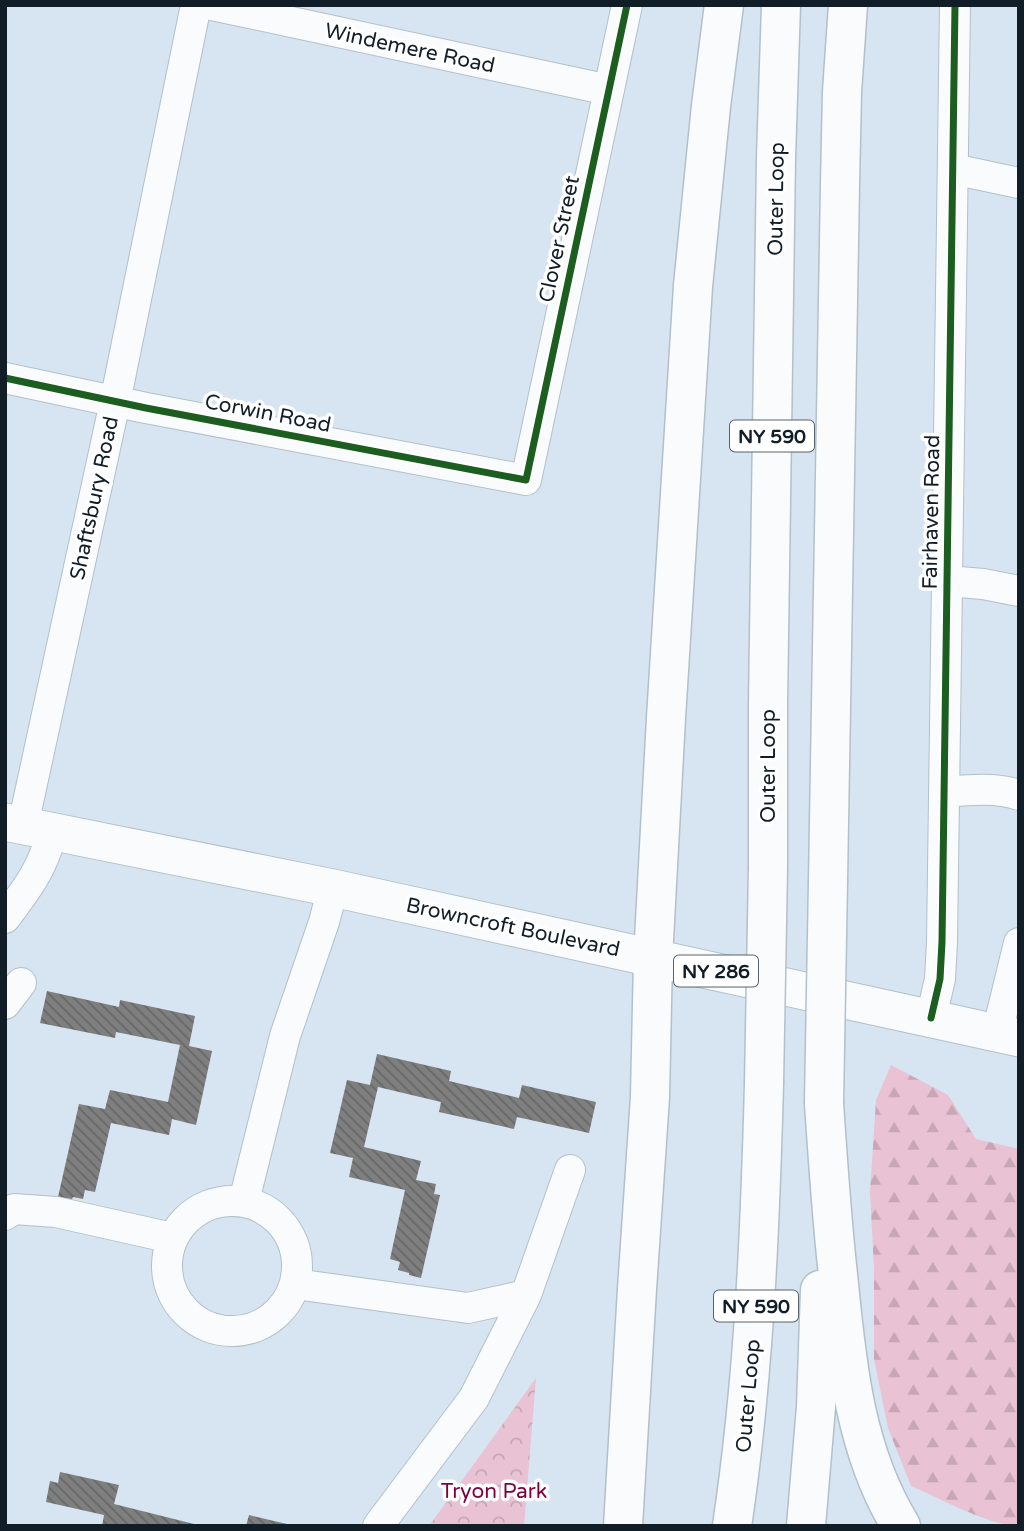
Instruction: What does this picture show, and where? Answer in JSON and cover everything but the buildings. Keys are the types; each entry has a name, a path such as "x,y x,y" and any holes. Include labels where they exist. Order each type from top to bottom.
{"highway":[{"path":"623,1526 649,1108 653,958 666,718 693,286 724,5"},
{"name":"Outer Loop","path":"732,1526 744,1441 756,1304 764,1084 776,158 781,5"},
{"name":"NY 590","path":"806,1526 816,1407 824,1103 839,184 848,5"},
{"path":"824,1103 842,1318 855,1406 872,1469 901,1526"}],"main road":[{"name":"Browncroft Boulevard","path":"27,826 333,887 1008,1035"}],"street":[{"name":"Shaftsbury Road","path":"5,918 46,855 27,826 196,5"},
{"name":"Windemere Road","path":"212,5 609,90"},
{"name":"Clover Street","path":"526,480 627,5"},
{"name":"Fairhaven Road","path":"931,1018 942,963 955,5"},
{"path":"953,169 1019,183"},
{"name":"Corwin Road","path":"5,378 115,402 526,480"},
{"path":"947,581 1019,591"},
{"path":"944,792 988,790 1019,795"},
{"path":"244,1201 285,1036 324,922 333,887"},
{"path":"1008,1035 1019,943"},
{"path":"378,1526 474,1398 526,1295 570,1170"},
{"path":"222,1201 244,1201 265,1209 281,1223 293,1241 298,1262 295,1284 286,1303 271,1319 251,1329 230,1332 209,1328 190,1317 176,1300 168,1280 166,1259 172,1238 185,1220 202,1208 222,1201"},
{"path":"5,1215 14,1209 56,1212 172,1238"},
{"path":"295,1284 468,1308 526,1295"}],"green space":[{"path":"891,1065 948,1095 976,1139 1019,1149 1019,1526 979,1517 911,1486 888,1428 874,1359 874,1269 870,1192 876,1100"},
{"name":"Tryon Park","path":"536,1378 524,1526 429,1526"}],"cycle path":[{"path":"5,378 146,408 526,480 627,5"},
{"path":"931,1018 940,979 942,942 955,5"}]}
